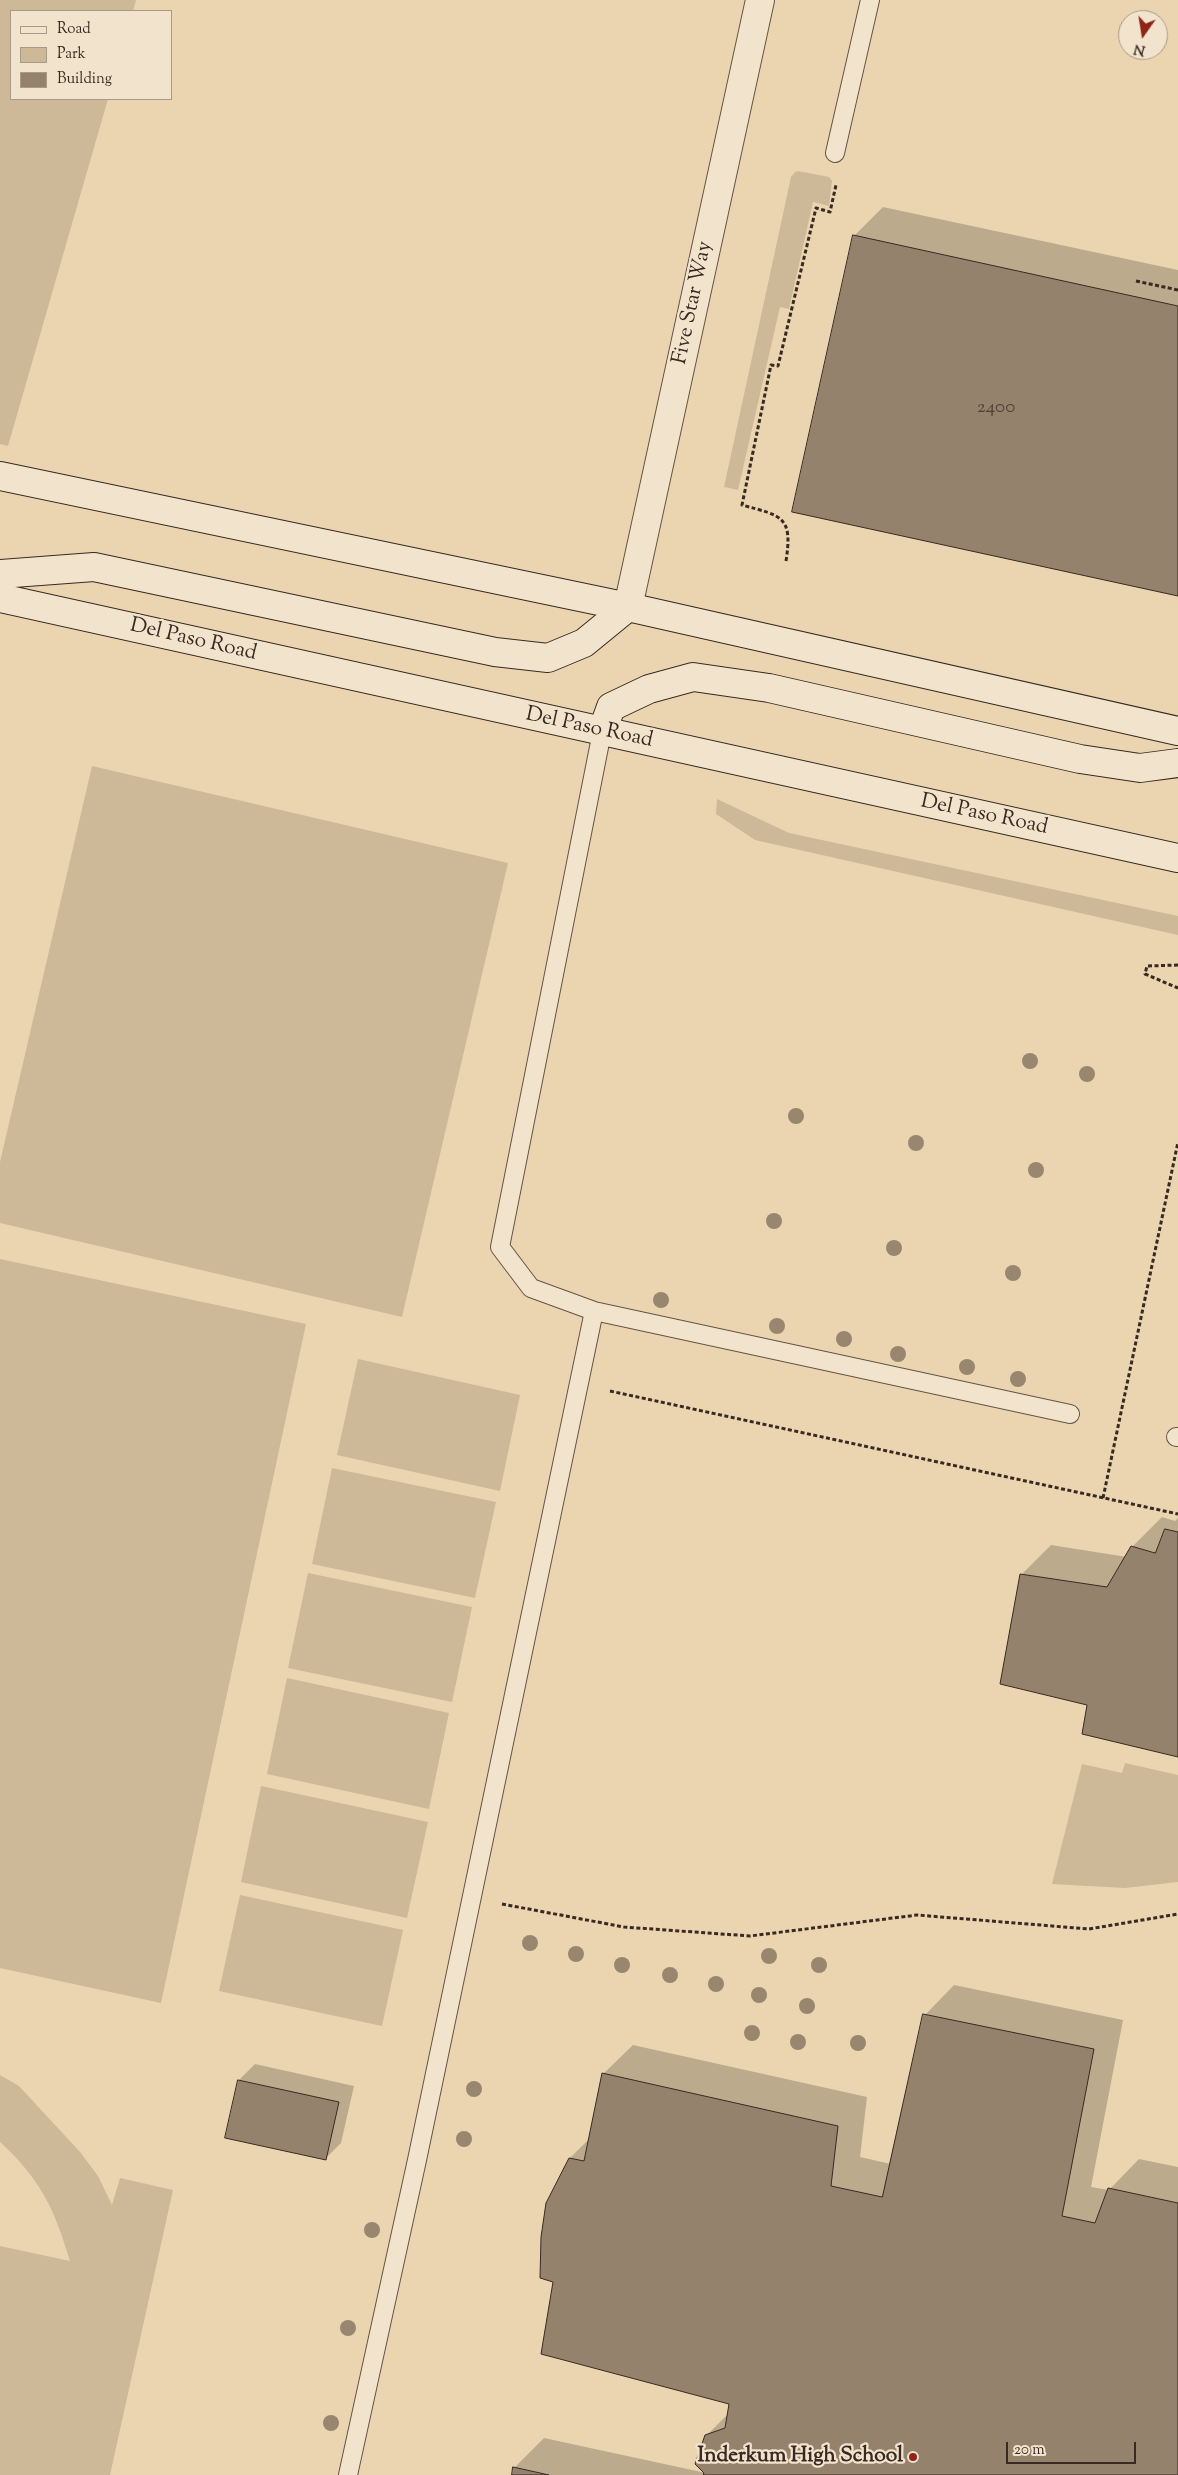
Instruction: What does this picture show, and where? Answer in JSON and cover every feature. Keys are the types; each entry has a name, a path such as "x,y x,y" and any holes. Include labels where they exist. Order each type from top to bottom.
{"main road":[{"name":"Five Star Way","path":"628,607 760,0"},
{"path":"0,476 628,607 1178,731"},
{"path":"0,574 94,566 496,652 548,658 584,643 628,607"},
{"name":"Del Paso Road","path":"0,598 1178,858"},
{"path":"602,732 611,707 649,689 693,677 769,688 1080,759 1140,768 1178,764"}],"lane":[{"path":"835,153 870,0"},
{"path":"602,732 500,1247 531,1288 594,1312 1070,1414"},
{"path":"348,2475 472,1898 594,1312"}],"path":[{"path":"786,561 790,539 787,526 774,514 742,505 771,365 778,366 816,208 830,212 836,183"},
{"path":"1136,281 1178,290"},
{"path":"1178,965 1148,966 1145,974 1178,988"},
{"path":"1103,1498 1178,1142"},
{"path":"579,1384 1178,1514"},
{"path":"472,1898 624,1927 750,1936 916,1915 1089,1929 1178,1914"}],"green space":[{"path":"0,0 136,0 133,10 10,10 10,100 108,100 8,446 0,444"},
{"path":"798,171 829,177 832,181 829,206 813,202 789,309 780,307 738,490 724,487 791,177"},
{"path":"92,766 508,863 402,1317 0,1223 0,1162"},
{"path":"717,799 789,833 1178,916 1178,935 755,840 716,814"},
{"path":"0,1259 306,1324 161,2003 0,1968"},
{"path":"358,1359 520,1395 500,1491 337,1455"},
{"path":"332,1468 496,1502 475,1598 312,1564"},
{"path":"308,1573 472,1607 452,1702 288,1668"},
{"path":"287,1678 449,1713 429,1809 267,1774"},
{"path":"1125,1763 1178,1775 1178,1882 1125,1888 1052,1884 1082,1764 1122,1773"},
{"path":"261,1786 428,1822 407,1918 241,1882"},
{"path":"240,1895 403,1930 382,2026 219,1991"},
{"path":"0,2075 19,2086 80,2152 98,2176 112,2205 120,2178 173,2190 110,2475 0,2475 0,2246 70,2261 52,2210 36,2182 0,2142"}],"building":[{"path":"853,235 1178,306 1178,596 792,512"},
{"path":"1165,1529 1178,1532 1178,1757 1082,1734 1087,1705 1000,1684 1020,1574 1107,1587 1131,1546 1155,1553"},
{"path":"923,2014 1094,2049 1062,2216 1095,2223 1108,2188 1178,2203 1178,2475 703,2475 704,2473 695,2464 705,2435 725,2428 729,2404 541,2354 553,2282 540,2278 541,2237 546,2203 569,2158 584,2161 602,2073 838,2126 831,2186 882,2197"},
{"path":"238,2080 339,2102 326,2160 225,2138"},
{"path":"513,2467 549,2475 512,2475"}],"place":[{"name":"Inderkum High School","path":"913,2457"}]}
